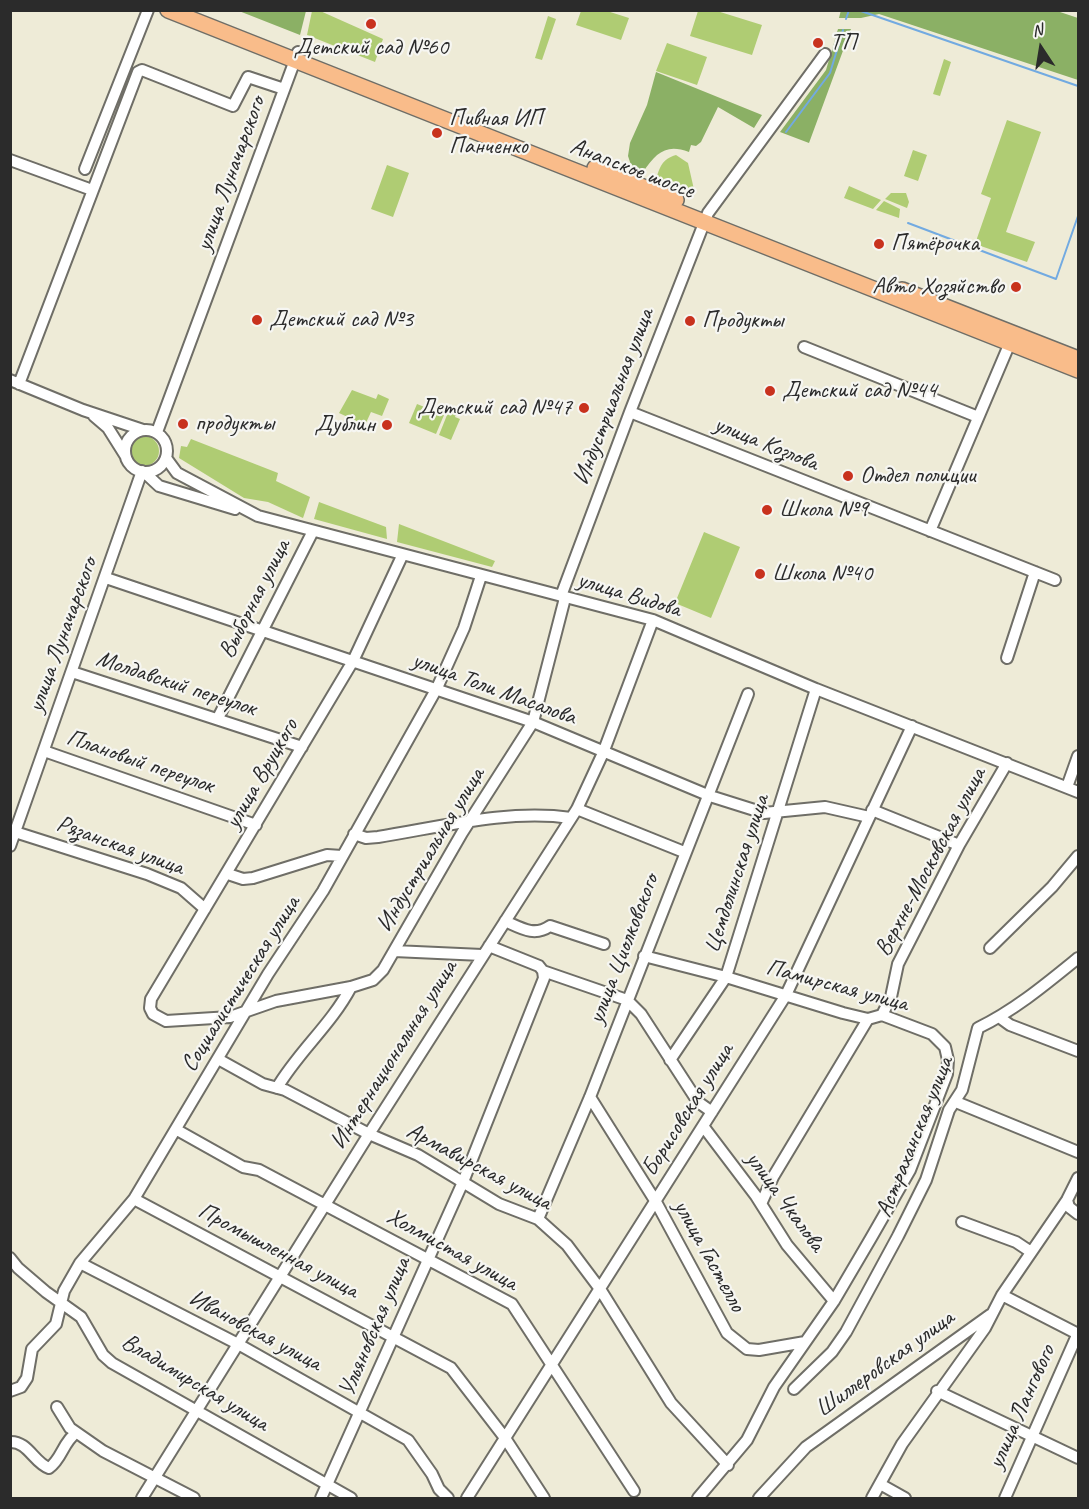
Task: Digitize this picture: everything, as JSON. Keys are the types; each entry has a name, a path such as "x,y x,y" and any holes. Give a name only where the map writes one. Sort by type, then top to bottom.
{"highway":[{"name":"Анапское шоссе","path":"168,10 297,56 707,217 1012,338 1078,370"},
{"name":"Анапское шоссе","path":"193,10 297,56"},
{"name":"Анапское шоссе","path":"1012,338 1078,358"}],"street":[{"path":"85,169 148,10"},
{"name":"Индустриальная улица","path":"351,987 373,980 383,970 533,722 563,597 630,412 707,217 825,54"},
{"name":"улица Луначарского","path":"156,432 297,56"},
{"path":"143,472 158,469 166,458 167,446 156,432 143,430 83,410 15,382 45,324 127,95 138,72 142,70 233,106 248,77 284,89"},
{"path":"10,160 92,190"},
{"path":"930,531 1012,338"},
{"path":"804,347 978,417"},
{"path":"83,410 108,428 132,467 143,472 159,486 258,516"},
{"name":"улица Козлова","path":"630,412 1055,580"},
{"path":"125,457 128,439 143,430"},
{"name":"улица Видова","path":"166,458 177,473 258,516 402,556 653,620 816,688 1078,792"},
{"name":"улица Луначарского","path":"10,846 143,472"},
{"name":"Выборная улица","path":"218,718 313,531"},
{"name":"улица Вруцкого","path":"246,1012 230,1017 166,1021 153,1014 150,999 228,874 353,661 402,556"},
{"path":"1007,658 1035,572"},
{"name":"Социалистическая улица","path":"10,1391 21,1386 27,1378 32,1349 56,1324 60,1303 80,1263 134,1199 268,974 323,891 437,688 464,628 481,576"},
{"name":"улица Толи Масалова","path":"106,578 533,722 710,796 764,813 825,807 870,814 959,845"},
{"name":"Интернациональная улица","path":"142,1498 324,1205 574,813 603,753 653,620"},
{"name":"Молдавский переулок","path":"72,672 302,747"},
{"name":"Цемдолинская улица","path":"670,1060 726,977 780,811 816,688"},
{"name":"улица Циолковского","path":"538,1218 590,1097 684,852 710,796 748,693"},
{"name":"Борисовская улица","path":"467,1498 786,995 912,726"},
{"name":"Плановый переулок","path":"44,751 256,825"},
{"path":"1067,787 1078,756"},
{"name":"Верхне-Московская улица","path":"882,1016 891,998 898,964 959,845 1007,763"},
{"path":"354,834 366,838 378,837 507,816 574,813 684,852"},
{"name":"Рязанская улица","path":"15,832 147,874 181,888 205,909"},
{"path":"228,874 243,879 253,878 327,855 342,856"},
{"path":"990,948 1052,887 1078,856"},
{"path":"505,921 532,932 541,932 550,926 604,944"},
{"path":"489,946 539,966 543,971 627,999 641,1014 698,1102 712,1112"},
{"path":"394,951 482,955"},
{"name":"Памирская улица","path":"644,956 726,977 868,1019 882,1016 932,1035 945,1047"},
{"name":"Астраханская улица","path":"794,1389 832,1352 841,1339 926,1180 950,1110 957,1102 978,1028 1035,993 1078,958"},
{"name":"Ульяновская улица","path":"321,1498 463,1182 544,978 543,971"},
{"path":"246,1012 276,1001 351,987"},
{"path":"277,1088 285,1074 323,1030 351,987"},
{"path":"999,1017 1010,1025 1078,1051"},
{"path":"761,1204 773,1177 868,1019"},
{"name":"Астраханская улица","path":"698,1498 747,1440 774,1388 834,1301 871,1238 914,1159 947,1074 945,1047"},
{"name":"Армавирская улица","path":"218,1059 262,1084 285,1090 369,1134 418,1155 499,1204 538,1218 567,1245 600,1289 671,1403 728,1465"},
{"name":"улица Гастелло","path":"590,1097 656,1202 727,1333 747,1349 759,1350 806,1342"},
{"path":"957,1102 1078,1152"},
{"name":"улица Чкалова","path":"703,1126 761,1204 787,1245 834,1301"},
{"name":"Холмистая улица","path":"177,1130 243,1167 259,1170 428,1257 512,1304 634,1491"},
{"name":"Шиллеровская улица","path":"872,1498 902,1444 937,1391 985,1328 1002,1295 1067,1200 1078,1178"},
{"name":"Промышленная улица","path":"134,1199 452,1368 505,1438 544,1498"},
{"path":"1067,1200 1070,1207 1078,1214"},
{"path":"962,1222 1016,1242 1031,1252"},
{"path":"871,1238 888,1251"},
{"name":"Владимирская улица","path":"10,1258 18,1268 60,1303 81,1317 103,1355 112,1363 351,1498"},
{"name":"Ивановская улица","path":"80,1263 238,1344 408,1440 448,1498"},
{"path":"1002,1295 1078,1334"},
{"name":"Шиллеровская улица","path":"773,1481 806,1447 990,1315"},
{"name":"улица Лангового","path":"1005,1498 1078,1334"},
{"path":"937,1391 1078,1458"},
{"path":"57,1407 70,1428 76,1433 132,1467 157,1477 194,1498"},
{"path":"10,1442 22,1444 40,1465 49,1467 57,1462 69,1438 76,1433"},
{"path":"750,1498 773,1481"},
{"path":"759,1498 773,1481"},
{"path":"880,1484 905,1498"}],"green space":[{"path":"306,10 300,35 239,11"},
{"path":"318,10 383,39 375,62 307,35 312,11"},
{"path":"841,10 1057,11 1078,18 1078,80 879,14 861,18 839,18"},
{"path":"581,11 607,11 629,18 621,40 576,25"},
{"path":"698,11 717,11 762,25 752,55 690,36"},
{"path":"548,16 556,19 542,60 535,58"},
{"path":"838,29 851,29 809,143 780,132 826,70"},
{"path":"667,43 707,57 697,85 656,71"},
{"path":"944,59 951,62 940,96 933,94"},
{"path":"656,72 762,115 754,128 718,107 701,142 696,146 691,145 689,152 681,149 668,149 657,155 643,172 632,168 628,156 630,143 647,105"},
{"path":"1007,120 1041,132 1006,232 1035,242 1027,262 975,244 991,198 981,194"},
{"path":"913,150 927,155 918,181 904,176"},
{"path":"676,155 688,163 695,194 656,179 665,161"},
{"path":"387,165 409,173 393,217 371,209"},
{"path":"849,186 881,200 873,209 844,198"},
{"path":"891,193 906,193 909,202 907,208 885,199"},
{"path":"884,201 900,209 899,218 876,210"},
{"path":"352,390 376,399 378,394 389,399 382,416 371,412 365,425 339,413"},
{"path":"417,404 444,415 436,434 409,423"},
{"path":"451,405 458,408 455,417 460,419 451,440 439,435"},
{"path":"144,436 155,440 159,451 155,462 144,466 133,462 129,451 133,440"},
{"path":"191,439 278,473 276,481 310,497 303,518 268,502 244,498 179,458 181,446 187,447"},
{"path":"319,502 386,527 387,539 314,519"},
{"path":"399,524 495,561 492,567 397,542"},
{"path":"704,532 740,547 711,618 675,603"}],"waterway":[{"path":"846,19 849,10"},
{"path":"858,10 1078,86"},
{"path":"786,132 830,73 843,30"},
{"path":"908,223 1056,279 1078,216"}],"place":[{"name":"Детский сад №60","path":"371,24"},
{"name":"ТП","path":"818,43"},
{"name":"Пивная ИП Панченко","path":"437,133"},
{"name":"Пятёрочка","path":"879,244"},
{"name":"Авто Хозяйство","path":"1016,287"},
{"name":"Детский сад №3","path":"257,320"},
{"name":"Продукты","path":"690,321"},
{"name":"Детский сад №44","path":"770,391"},
{"name":"Детский сад №47","path":"584,408"},
{"name":"продукты","path":"183,424"},
{"name":"Дублин","path":"387,425"},
{"name":"Отдел полиции","path":"848,476"},
{"name":"Школа №9","path":"767,510"},
{"name":"Школа №40","path":"760,574"}]}
